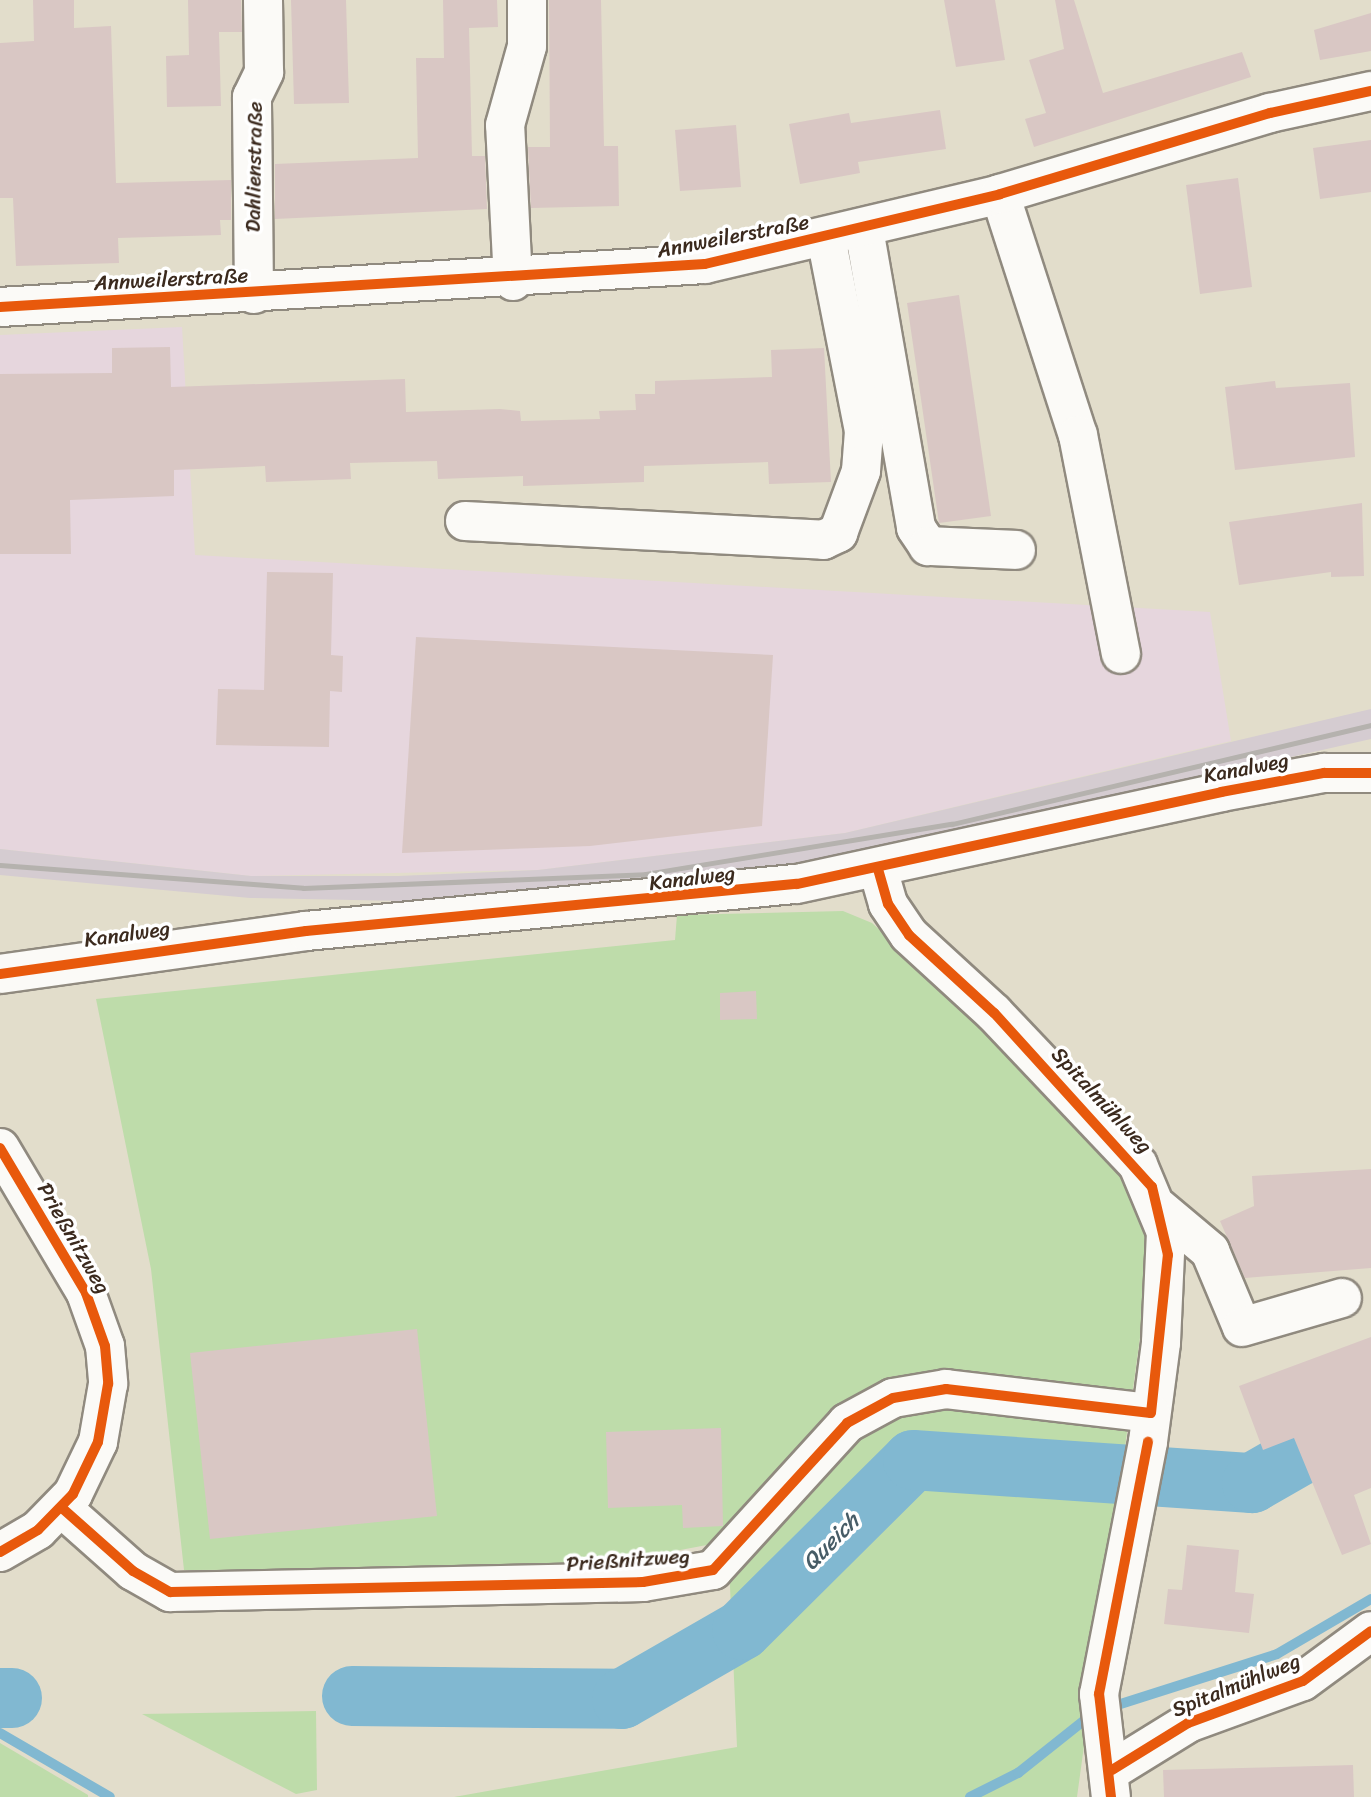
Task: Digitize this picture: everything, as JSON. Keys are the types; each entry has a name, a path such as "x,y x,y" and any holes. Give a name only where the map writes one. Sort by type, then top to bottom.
{"street":[{"name":"Dahlienstraße","path":"254,294 252,97 264,72 263,0"},
{"path":"513,281 505,125 527,46 527,0"},
{"name":"Annweilerstraße","path":"0,307 513,281 662,270 864,229 1000,194 1270,113 1371,91"},
{"path":"1000,194 1079,435 1121,654"},
{"path":"864,229 916,528 929,546 1016,550"},
{"path":"465,521 823,540 838,533 861,471 864,431 826,238"},
{"name":"Kanalweg","path":"4,973 306,931 673,900 878,869 1221,792 1324,774 1371,773"},
{"name":"Spitalmühlweg","path":"878,869 888,904 909,934 994,1013 1138,1165 1159,1208 1168,1255 1150,1427 1139,1496 1103,1667 1100,1726 1112,1784 1188,1723 1303,1681 1371,1631"},
{"name":"Prießnitzweg","path":"0,1148 86,1293 105,1346 108,1384 98,1442 62,1508 0,1552"},
{"path":"1159,1208 1210,1251 1242,1327 1342,1298"},
{"name":"Prießnitzweg","path":"62,1508 133,1571 170,1592 643,1582 713,1570 847,1423 919,1391 1150,1427"}],"shaded area":[{"path":"182,327 195,555 1210,612 1231,741 845,833 538,870 251,876 0,849 0,335"},
{"path":"1371,709 1371,739 857,855 704,876 403,901 250,898 0,875 0,849 251,876 398,876 538,870 845,833"}],"green space":[{"path":"843,911 872,923 1076,1110 1146,1188 1152,1250 1077,1797 454,1797 737,1747 728,1541 585,1568 184,1570 151,1269 96,999 675,940 677,915"},
{"path":"316,1711 317,1790 296,1794 142,1714"},
{"path":"0,1743 88,1795 88,1797 0,1797"}],"building":[{"path":"33,0 74,0 74,28 111,26 116,183 231,180 231,220 220,220 221,235 118,238 119,263 16,266 13,198 0,198 0,43 34,41"},
{"path":"188,0 241,0 242,32 219,32 221,106 167,107 166,56 189,55"},
{"path":"291,0 346,0 349,103 294,104"},
{"path":"443,0 497,0 498,27 469,28 472,156 485,156 487,209 275,219 275,164 418,158 416,58 444,58"},
{"path":"549,0 601,0 604,146 618,146 619,206 531,208 528,147 550,147"},
{"path":"944,0 995,0 1005,60 956,67"},
{"path":"1055,0 1074,0 1103,93 1242,52 1251,77 1034,147 1025,119 1046,113 1029,60 1064,49"},
{"path":"1371,13 1371,51 1320,60 1314,30"},
{"path":"940,110 946,149 858,162 860,173 800,184 789,124 849,113 851,123"},
{"path":"736,125 741,187 680,191 675,130"},
{"path":"1371,140 1371,192 1320,199 1313,148"},
{"path":"1238,178 1252,287 1200,294 1186,185"},
{"path":"959,295 991,516 939,523 907,303"},
{"path":"170,347 171,387 405,379 406,412 500,409 520,411 521,421 600,419 599,411 636,410 635,394 655,394 655,381 772,377 771,350 824,348 831,482 769,484 768,462 644,466 644,482 523,486 523,476 438,479 437,461 350,463 351,479 266,482 265,466 174,470 174,496 70,500 71,554 0,554 0,374 112,373 112,348"},
{"path":"1275,381 1276,388 1350,383 1355,457 1235,470 1225,387"},
{"path":"1362,503 1364,576 1331,577 1331,572 1239,585 1229,522"},
{"path":"267,572 333,573 331,655 343,656 342,692 330,691 329,747 216,745 218,689 264,690"},
{"path":"416,637 773,655 762,826 590,846 402,853"},
{"path":"756,991 757,1019 720,1020 720,993"},
{"path":"1371,1169 1371,1268 1245,1278 1220,1221 1254,1206 1252,1176"},
{"path":"417,1329 437,1516 210,1539 190,1353"},
{"path":"1371,1337 1371,1488 1354,1495 1371,1544 1342,1555 1294,1438 1263,1450 1239,1386"},
{"path":"721,1428 723,1526 683,1528 682,1505 608,1508 606,1432"},
{"path":"1187,1545 1239,1550 1235,1592 1254,1594 1249,1633 1164,1624 1168,1589 1182,1590"},
{"path":"1353,1765 1354,1797 1164,1797 1163,1770"}],"waterway":[{"name":"Queich","path":"352,1696 622,1699 742,1630 913,1460 1252,1483 1320,1444"},
{"path":"1108,1708 1277,1654 1371,1599"},
{"name":"Queich","path":"0,1698 12,1698"},
{"path":"970,1797 1018,1773 1091,1715"},
{"path":"0,1733 110,1797"}],"railway":[{"path":"0,865 303,888 645,874 952,824 1371,725"}],"cycle path":[{"path":"0,307 705,264 1000,194 1270,113 1371,91"},
{"path":"0,974 306,931 797,884 1221,792 1324,773 1371,773"},
{"path":"62,1508 133,1571 170,1592 643,1582 713,1570 847,1423 893,1398 946,1389 1151,1413 1168,1255 1152,1187 994,1013 909,935 888,904 878,869"},
{"path":"0,1148 86,1293 105,1346 108,1384 98,1442 73,1494 38,1530 0,1552"},
{"path":"1111,1797 1099,1694 1148,1442"},
{"path":"1112,1770 1188,1723 1303,1681 1371,1631"}]}
